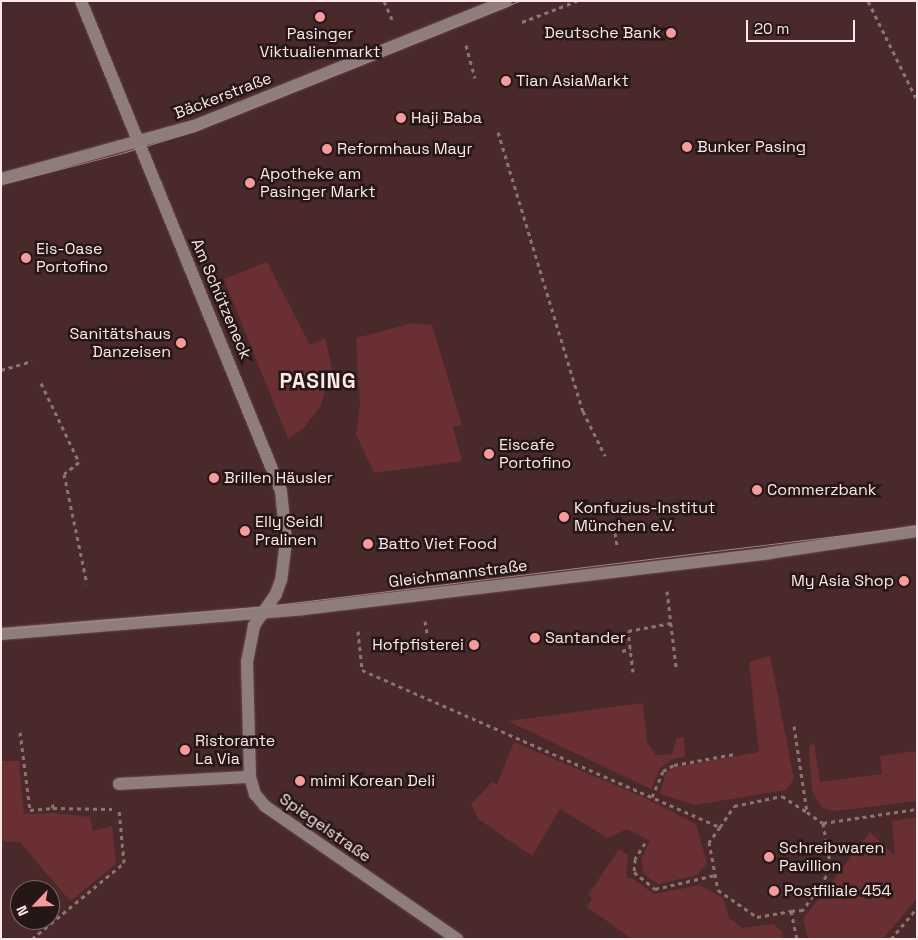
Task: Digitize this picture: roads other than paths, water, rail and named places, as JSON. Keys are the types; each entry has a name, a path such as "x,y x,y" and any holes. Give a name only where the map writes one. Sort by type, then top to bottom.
{"street":[{"name":"Am Schützeneck","path":"81,1 281,491 286,526 282,573 278,590 261,613"},
{"name":"Bäckerstraße","path":"1,179 139,144 245,107 506,1"},
{"name":"Gleichmannstraße","path":"1,634 261,613 742,556 917,532"},
{"name":"Spiegelstraße","path":"261,613 251,634 247,662 250,777 255,794 265,806 457,939"},
{"path":"119,784 250,777"}],"tram line":[{"path":"1,184 119,154 194,131 519,1"},
{"path":"1,629 267,606 917,526"}],"place":[{"name":"Pasinger Viktualienmarkt","path":"320,17"},
{"name":"Deutsche Bank","path":"671,33"},
{"name":"Tian AsiaMarkt","path":"506,81"},
{"name":"Haji Baba","path":"401,118"},
{"name":"Bunker Pasing","path":"687,147"},
{"name":"Reformhaus Mayr","path":"327,149"},
{"name":"Apotheke am Pasinger Markt","path":"250,183"},
{"name":"Eis-Oase Portofino","path":"26,258"},
{"name":"Sanitätshaus Danzeisen","path":"181,343"},
{"name":"Eiscafe Portofino","path":"489,454"},
{"name":"Brillen Häusler","path":"214,478"},
{"name":"Commerzbank","path":"757,490"},
{"name":"Konfuzius-Institut München e.V.","path":"564,517"},
{"name":"Elly Seidl Pralinen","path":"245,531"},
{"name":"Batto Viet Food","path":"368,544"},
{"name":"My Asia Shop","path":"904,581"},
{"name":"Santander","path":"535,638"},
{"name":"Hofpfisterei","path":"474,645"},
{"name":"Ristorante La Via","path":"185,750"},
{"name":"mimi Korean Deli","path":"300,781"},
{"name":"Schreibwaren Pavillion","path":"769,857"},
{"name":"Postfiliale 454","path":"774,891"}],"district":[{"name":"PASING","path":"318,381"}]}
